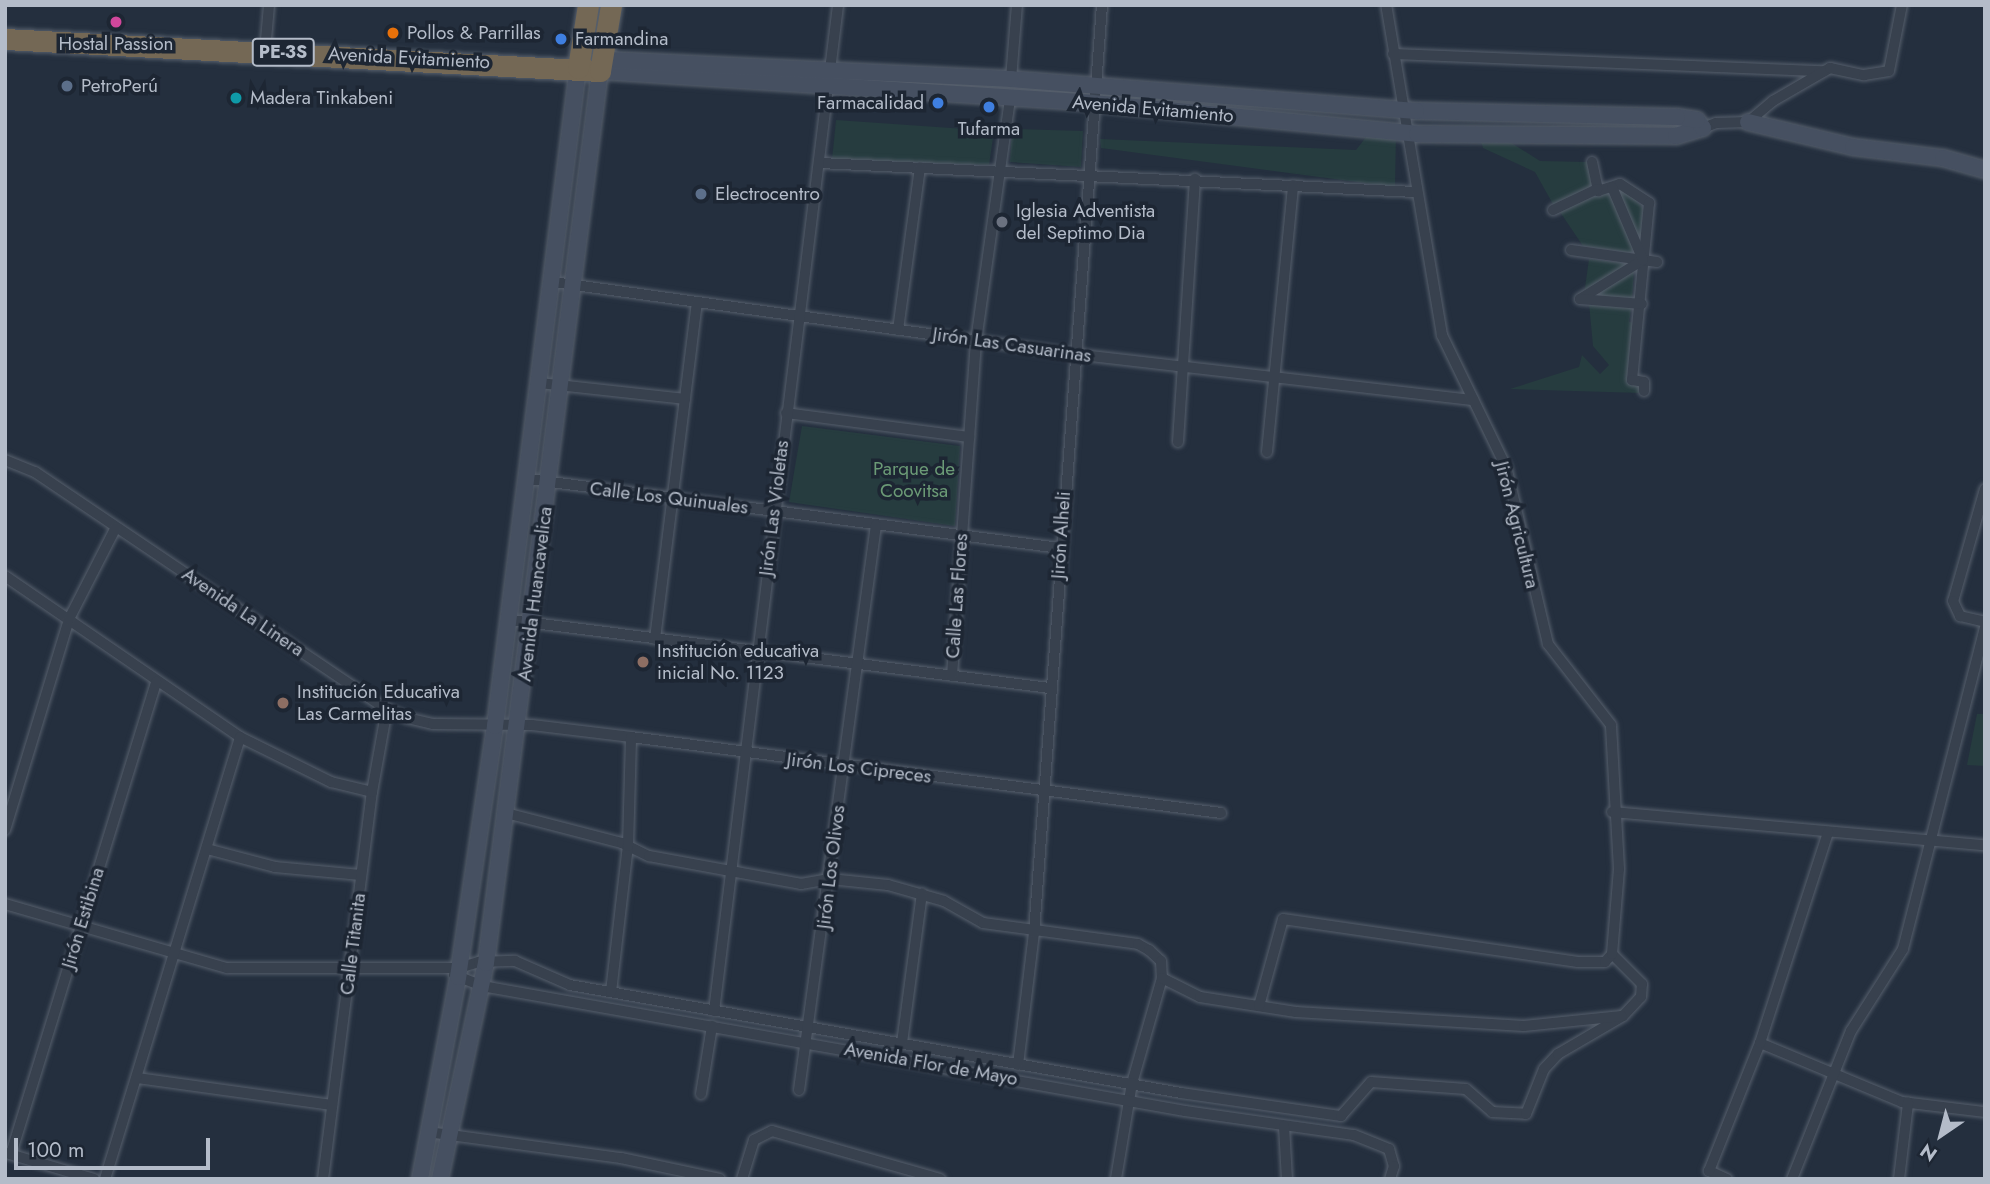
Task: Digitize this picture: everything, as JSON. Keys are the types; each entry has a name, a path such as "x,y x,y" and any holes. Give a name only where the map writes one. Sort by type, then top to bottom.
{"highway":[{"name":"Avenida Huancavelica","path":"573,64 588,5"},
{"name":"Avenida Huancavelica","path":"601,65 611,5"},
{"name":"Avenida Evitamiento","path":"5,39 573,64"},
{"name":"PE-3S","path":"573,64 601,65"}],"main road":[{"name":"Avenida Huancavelica","path":"420,1179 510,620 553,282 573,64"},
{"name":"Avenida Huancavelica","path":"440,1179 486,963 520,725 530,622 601,65"},
{"name":"Avenida Evitamiento","path":"601,65 827,77 1012,79 1402,109 1677,117 1697,120 1703,128 1676,136 1405,132 1092,103 1010,99 827,77"},
{"path":"1748,122 1853,148 1943,158 1985,170"}],"street":[{"path":"265,51 269,5"},
{"name":"Jirón Las Violetas","path":"714,1011 728,870 838,5"},
{"path":"1012,79 1017,5"},
{"name":"Jirón Alheli","path":"1018,1065 1034,933 1093,85 1102,5"},
{"name":"Jirón Agricultura","path":"1385,5 1442,335 1506,467 1528,553 1540,626 1554,655 1595,699 1611,725 1612,812 1619,869 1611,956"},
{"path":"1748,122 1773,101 1824,71 1836,67 1864,75 1889,71 1902,5"},
{"path":"1393,54 1824,71"},
{"name":"Calle Las Flores","path":"952,676 976,341 1010,99"},
{"name":"Avenida Evitamiento","path":"1703,128 1716,122 1748,122"},
{"path":"1592,162 1597,189"},
{"path":"820,163 1087,173 1416,192"},
{"path":"898,330 920,167"},
{"path":"1178,442 1195,179"},
{"path":"1553,210 1597,189 1620,184 1649,203 1642,304 1632,380 1644,382 1644,391"},
{"path":"1267,452 1293,185"},
{"path":"1612,187 1643,260"},
{"path":"1571,250 1657,262"},
{"path":"1642,304 1580,299 1643,260"},
{"name":"Jirón Las Casuarinas","path":"553,282 1074,354 1473,400"},
{"path":"655,639 697,303"},
{"path":"540,383 685,399"},
{"path":"786,413 969,437"},
{"name":"Avenida La Linera","path":"5,460 35,472 387,709 433,724 495,726"},
{"name":"Calle Los Quinuales","path":"528,479 1060,548"},
{"path":"1985,489 1953,601 1960,616 1985,622"},
{"name":"Jirón Los Olivos","path":"799,1090 810,1029 876,525"},
{"path":"5,831 69,619 116,527"},
{"path":"5,576 156,682 240,737 331,782 372,792"},
{"path":"510,620 1050,688"},
{"path":"1791,1179 1831,1072 1851,1031 1903,949 1933,841 1985,628"},
{"name":"Jirón Estibina","path":"8,1153 156,682"},
{"name":"Calle Titanita","path":"323,1179 372,792 387,709"},
{"name":"Jirón Los Cipreces","path":"495,726 520,725 631,737 843,767 1043,789 1221,813"},
{"path":"105,1179 240,737"},
{"path":"611,992 628,846 631,737"},
{"path":"1612,812 1985,845"},
{"path":"506,813 628,846 649,856 801,884 830,879 922,893 984,923 1034,933 1138,944 1156,955 1163,978 1132,1083 1116,1179"},
{"path":"1727,1179 1709,1171 1760,1043 1828,832"},
{"path":"207,849 275,867 361,875"},
{"path":"902,1042 922,893"},
{"name":"Avenida Flor de Mayo","path":"5,904 173,956 227,968 351,967 454,971 486,963 515,961 552,979 611,992 810,1029 902,1042 1018,1065 1341,1116 1371,1082 1466,1089 1492,1112 1524,1115 1537,1078 1558,1054 1623,1016"},
{"path":"1163,978 1200,997 1259,1006 1524,1026 1623,1016 1641,998 1644,987 1611,956 1578,962 1283,919 1259,1006"},
{"name":"Avenida Flor de Mayo","path":"454,971 482,986 1129,1100 1354,1135 1380,1143 1389,1149 1394,1166 1391,1179"},
{"path":"701,1094 712,1026"},
{"path":"1760,1043 1908,1103 1985,1112"},
{"path":"137,1078 332,1105"},
{"path":"1899,1179 1908,1103"},
{"path":"1284,1126 1287,1179"},
{"path":"742,1179 754,1140 772,1131 940,1179"},
{"path":"428,1132 621,1158 720,1179"},
{"path":"8,1153 94,1179"}],"green space":[{"path":"836,120 994,131 989,165 832,159"},
{"path":"1012,129 1083,131 1081,167 1010,162"},
{"path":"1370,132 1396,133 1395,187 1101,148 1100,139 1356,150"},
{"path":"1481,141 1510,142 1540,161 1588,162 1592,189 1554,206 1535,172 1483,148"},
{"path":"1625,190 1643,207 1640,249 1616,193"},
{"path":"1610,192 1634,250 1631,253 1583,246 1558,209 1591,193 1593,197"},
{"path":"1589,259 1632,264 1584,295"},
{"path":"1634,269 1632,301 1587,298"},
{"path":"1589,303 1632,304 1629,322 1639,323 1630,381 1643,383 1641,393 1510,389 1579,367 1582,355 1600,374 1609,365 1593,346"},
{"name":"Parque de Coovitsa","path":"802,426 960,446 955,526 789,502"},
{"path":"1977,714 1985,714 1985,766 1967,765"}],"place":[{"name":"Hostal Passion","path":"116,22"},
{"name":"Pollos & Parrillas","path":"393,33"},
{"name":"Farmandina","path":"561,39"},
{"name":"PetroPerú","path":"67,86"},
{"name":"Madera Tinkabeni","path":"236,98"},
{"name":"Farmacalidad","path":"938,103"},
{"name":"Tufarma","path":"989,107"},
{"name":"Electrocentro","path":"701,194"},
{"name":"Iglesia Adventista del Septimo Dia","path":"1002,222"},
{"name":"Institución educativa inicial No. 1123","path":"643,662"},
{"name":"Institución Educativa Las Carmelitas","path":"283,703"}]}
